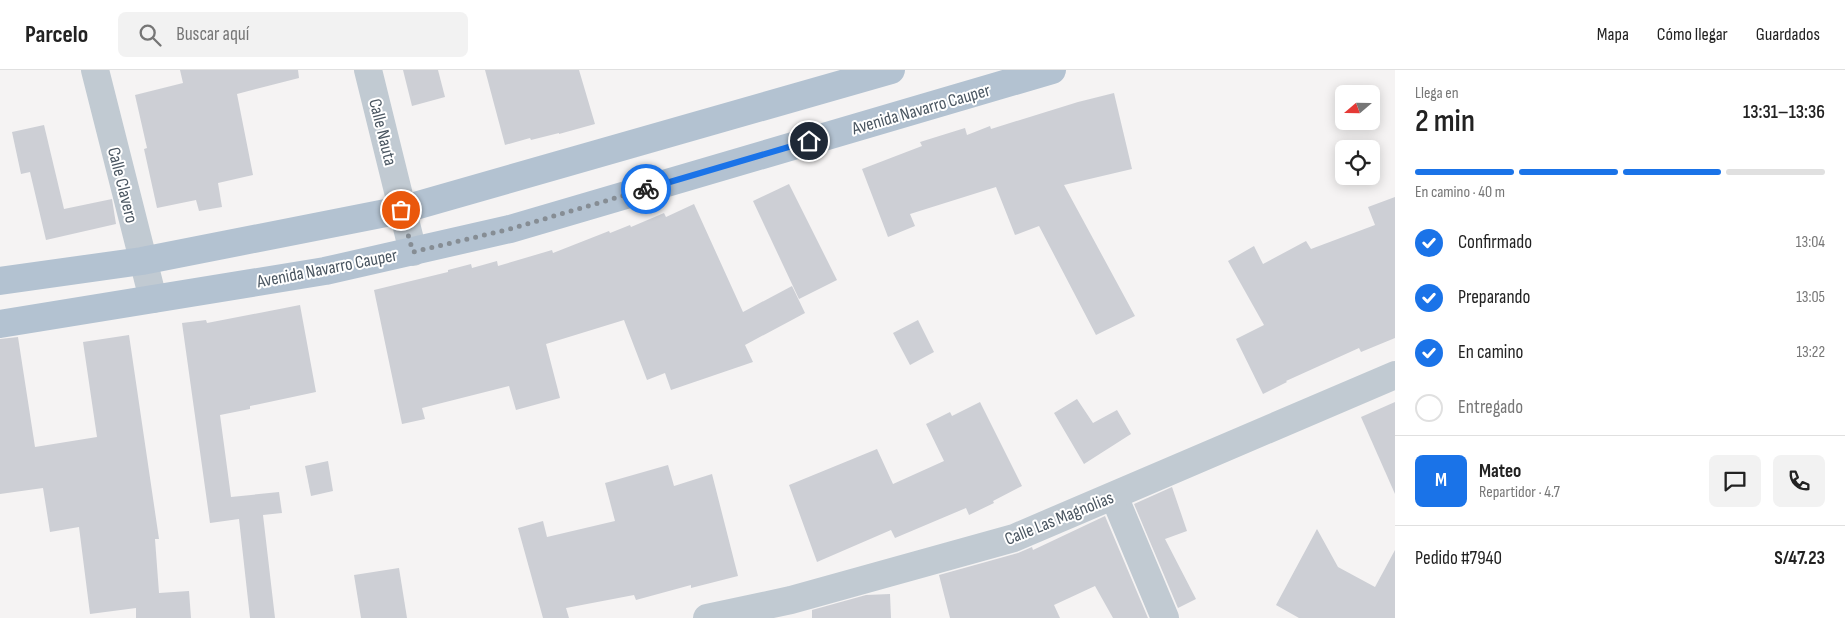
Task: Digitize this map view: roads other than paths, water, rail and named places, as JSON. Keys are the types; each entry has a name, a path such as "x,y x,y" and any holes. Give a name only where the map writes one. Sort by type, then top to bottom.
{"main road":[{"path":"0,281 142,261 401,210 891,70"},
{"name":"Avenida Navarro Cauper","path":"0,324 325,271 510,229 1052,70"}],"street":[{"name":"Calle Clavero","path":"95,70 153,299"},
{"name":"Calle Nauta","path":"368,70 401,210 413,252"},
{"name":"Calle Las Magnolias","path":"707,618 792,609 1014,538 1395,375"},
{"path":"1114,496 1165,618"}]}
